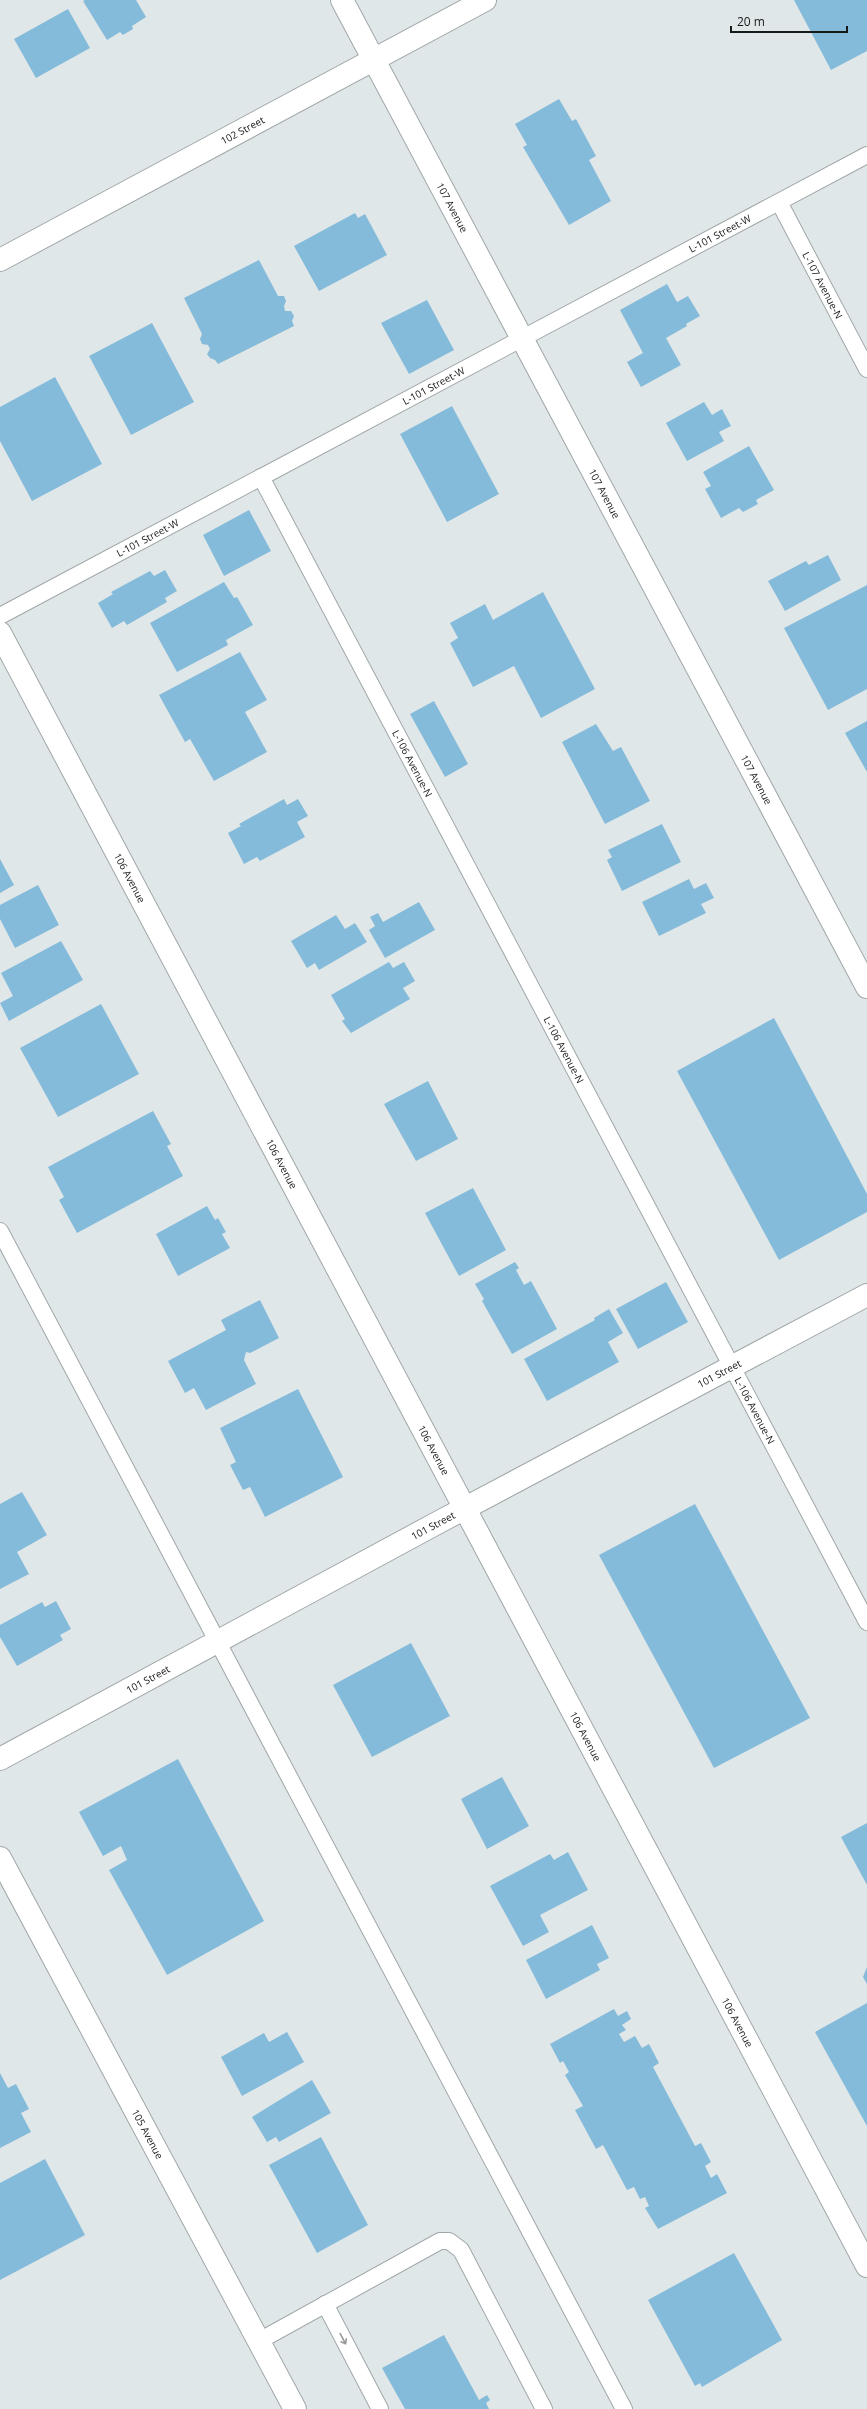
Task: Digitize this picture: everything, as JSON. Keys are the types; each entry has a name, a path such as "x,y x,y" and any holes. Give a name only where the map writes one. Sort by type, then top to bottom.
{"street":[{"name":"107 Avenue","path":"342,0 867,987"},
{"name":"102 Street","path":"0,260 485,0"},
{"name":"106 Avenue","path":"0,633 867,2266"},
{"name":"101 Street","path":"0,1759 465,1508 867,1295"},
{"name":"105 Avenue","path":"0,1858 295,2409"}],"lane":[{"name":"L-101 Street-W","path":"0,616 867,156"},
{"name":"L-107 Avenue-N","path":"779,202 867,369"},
{"name":"L-106 Avenue-N","path":"261,477 867,1622"},
{"path":"0,1231 216,1642 624,2409"},
{"path":"259,2341 440,2241 449,2241 461,2250 544,2409"},
{"path":"325,2304 380,2409"}],"building":[{"path":"136,0 146,17 132,26 133,29 123,35 120,32 107,40 83,1"},
{"path":"794,0 867,0 867,51 831,70"},
{"path":"68,9 90,48 36,78 14,39"},
{"path":"559,99 572,121 576,119 596,156 589,160 611,201 569,225 523,147 527,145 515,124"},
{"path":"355,213 358,218 365,214 387,255 319,291 294,246"},
{"path":"259,260 278,296 284,296 286,301 284,306 285,311 291,311 294,316 292,321 294,326 218,364 207,354 210,349 208,345 202,344 200,339 202,334 184,298"},
{"path":"667,284 677,302 688,296 700,316 686,324 687,326 666,338 681,365 641,387 627,362 643,353 620,310"},
{"path":"427,300 454,350 409,374 381,323"},
{"path":"152,323 194,402 131,435 89,356"},
{"path":"55,377 102,464 32,501 0,441 0,407"},
{"path":"704,402 712,415 722,409 731,426 719,432 724,441 687,461 666,423"},
{"path":"452,406 499,494 447,522 400,434"},
{"path":"749,446 774,490 756,500 758,504 743,512 739,508 721,518 705,489 711,486 703,472"},
{"path":"249,510 271,551 224,576 203,535"},
{"path":"828,555 841,580 785,611 768,581 806,561 809,565"},
{"path":"165,570 177,591 165,598 167,602 127,625 124,621 112,628 98,603 113,594 111,592 150,571 154,576"},
{"path":"224,582 234,598 237,597 253,625 226,640 228,645 177,672 150,623"},
{"path":"867,585 867,689 828,710 784,628"},
{"path":"543,592 595,689 541,718 514,666 473,687 450,643 458,638 450,623 485,604 493,620"},
{"path":"240,652 267,700 245,712 267,752 214,781 190,739 185,742 159,695"},
{"path":"434,701 468,764 445,777 410,714"},
{"path":"867,721 867,772 845,733"},
{"path":"596,724 613,751 621,747 650,801 605,824 562,742"},
{"path":"284,799 287,805 298,799 308,816 297,822 305,837 260,861 257,857 244,864 228,833 241,826 239,824"},
{"path":"662,824 681,862 622,891 607,860 612,857 608,850"},
{"path":"0,859 14,885 0,893"},
{"path":"689,879 694,889 706,883 714,898 701,904 706,913 659,936 642,902"},
{"path":"38,885 59,925 15,948 0,919 0,905"},
{"path":"419,902 435,930 385,958 369,930 375,926 370,917 378,913 383,922"},
{"path":"336,915 345,929 355,923 367,942 319,970 315,963 307,968 291,941"},
{"path":"61,941 83,980 9,1021 0,1003 13,996 1,973"},
{"path":"389,962 393,968 404,962 415,981 403,988 410,999 351,1033 342,1021 345,1019 331,995"},
{"path":"101,1004 139,1074 58,1117 20,1048"},
{"path":"774,1018 867,1194 867,1212 779,1260 677,1071"},
{"path":"428,1081 458,1139 416,1161 384,1104"},
{"path":"153,1111 171,1144 167,1146 183,1176 77,1233 59,1200 64,1197 48,1167"},
{"path":"473,1188 506,1250 459,1276 425,1213"},
{"path":"207,1206 215,1220 218,1218 226,1232 222,1234 230,1248 178,1276 156,1234"},
{"path":"515,1262 519,1268 516,1270 524,1285 531,1281 557,1329 512,1354 482,1301 484,1299 475,1284"},
{"path":"666,1282 688,1322 638,1349 616,1309"},
{"path":"260,1300 279,1338 250,1353 246,1352 244,1360 256,1384 206,1410 194,1388 185,1393 168,1361 226,1330 221,1320"},
{"path":"609,1309 623,1333 608,1342 619,1362 547,1401 524,1359 595,1320 594,1318"},
{"path":"298,1389 343,1477 265,1517 250,1487 243,1490 230,1465 236,1462 220,1428"},
{"path":"22,1492 47,1535 17,1552 29,1574 0,1589 0,1504"},
{"path":"695,1504 810,1718 714,1768 599,1555"},
{"path":"56,1601 71,1629 60,1635 63,1640 17,1666 0,1637 0,1625 42,1602 45,1607"},
{"path":"411,1643 450,1716 372,1757 333,1685"},
{"path":"178,1759 264,1921 167,1975 109,1870 127,1860 121,1846 103,1856 79,1812"},
{"path":"502,1777 529,1826 487,1849 461,1799"},
{"path":"867,1823 867,1885 841,1837"},
{"path":"568,1852 588,1890 540,1915 549,1932 523,1946 490,1886 550,1854 554,1860"},
{"path":"592,1925 609,1958 597,1964 600,1970 546,1999 526,1960"},
{"path":"867,1967 867,1984 863,1977"},
{"path":"867,2003 867,2126 815,2032"},
{"path":"614,2009 618,2016 627,2011 631,2019 622,2025 626,2030 619,2034 624,2042 635,2036 642,2048 649,2044 659,2063 653,2067 695,2146 701,2143 711,2162 705,2166 711,2178 717,2174 727,2193 658,2229 645,2208 649,2206 645,2197 640,2199 634,2187 627,2190 603,2145 596,2149 575,2110 583,2106 565,2075 569,2072 563,2061 560,2063 550,2044"},
{"path":"287,2032 304,2062 242,2096 221,2057 264,2033 269,2042"},
{"path":"0,2073 8,2088 16,2084 29,2109 21,2113 31,2132 0,2148"},
{"path":"312,2080 331,2113 279,2142 276,2137 267,2142 252,2117"},
{"path":"321,2137 368,2225 317,2253 269,2165"},
{"path":"45,2159 85,2235 0,2280 0,2183"},
{"path":"734,2253 782,2340 702,2387 700,2383 695,2386 648,2300"},
{"path":"444,2335 479,2400 487,2395 490,2400 486,2403 489,2409 405,2409 382,2368"}]}
